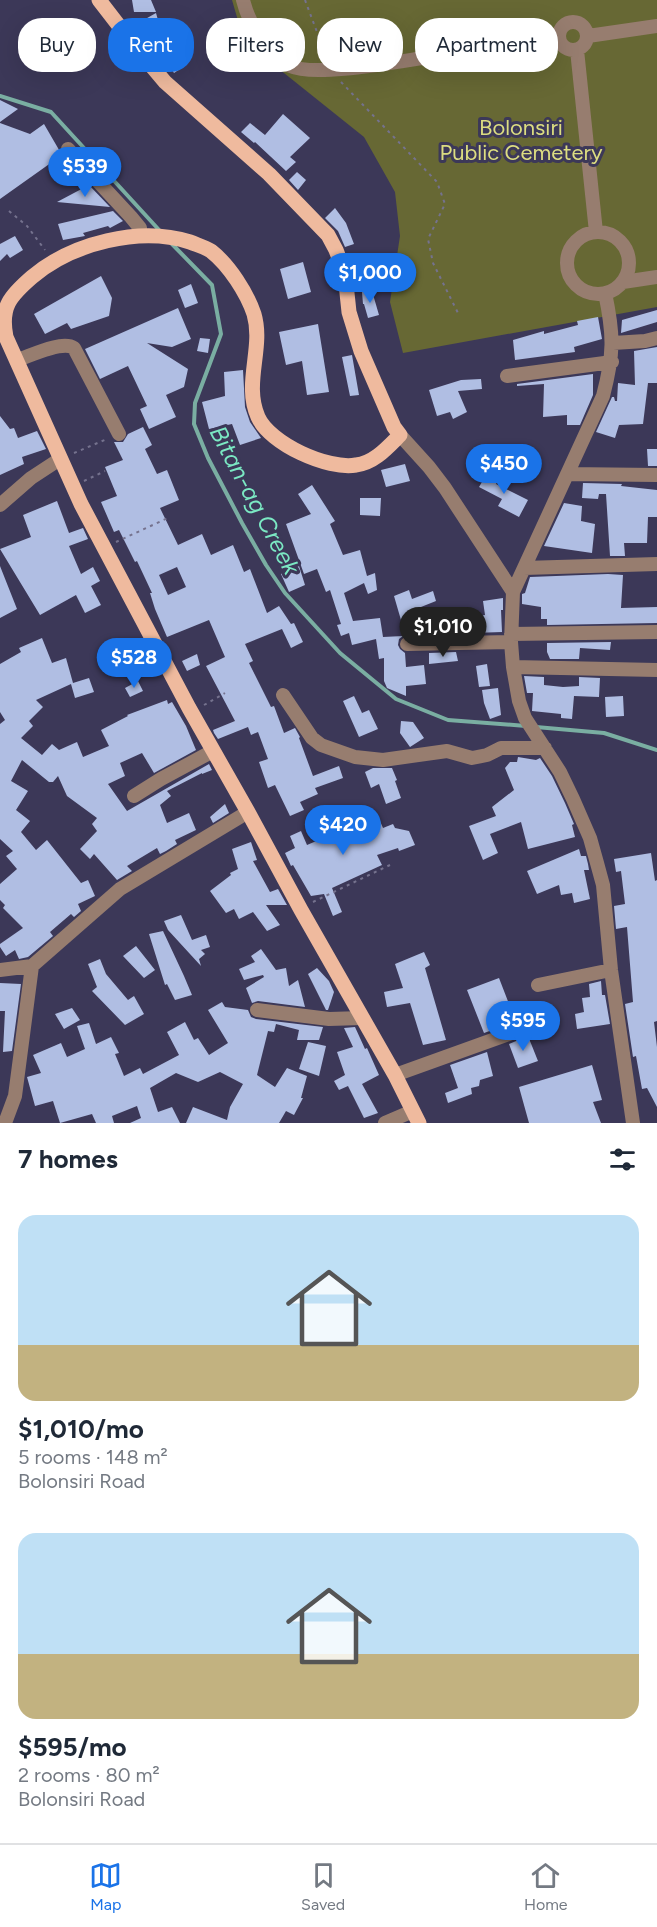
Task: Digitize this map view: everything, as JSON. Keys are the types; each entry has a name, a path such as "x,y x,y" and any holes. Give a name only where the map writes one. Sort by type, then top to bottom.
{"main road":[{"path":"99,0 165,82 269,174 328,235 345,274 349,312 361,351 394,427 400,435 381,454 355,466 311,458 270,433 259,419 255,409 251,380 256,351 254,315 235,277 210,251 156,236 95,245 41,269 2,301 2,322 60,459 105,548 191,712 395,1075 416,1117"}],"street":[{"path":"243,0 246,14 257,33 281,59 301,69 317,69"},
{"path":"570,22 584,26 588,36 585,45 577,50 567,49 560,42 560,32 570,22"},
{"path":"588,36 657,26"},
{"path":"403,61 560,42"},
{"path":"577,50 596,232"},
{"path":"68,149 140,228 156,236"},
{"path":"596,232 613,236 625,248 629,265 623,282 617,288 605,293 591,293 576,285 568,270 567,261 580,238 596,232"},
{"path":"623,282 657,277"},
{"path":"605,293 613,343 612,362 603,396 513,592 511,638 513,667 519,701 525,718 560,772 573,799 590,838 603,885 611,970 633,1123"},
{"path":"613,343 657,338"},
{"path":"17,360 58,346 66,345 74,348 119,434"},
{"path":"507,376 612,362"},
{"path":"400,435 445,488 513,592"},
{"path":"0,505 31,478 60,459"},
{"path":"567,474 657,475"},
{"path":"524,568 657,564"},
{"path":"407,644 657,632"},
{"path":"513,667 657,670"},
{"path":"283,694 312,738 321,745 355,758 383,760 447,751 472,758 487,755 501,748 542,744"},
{"path":"134,796 161,778 213,751"},
{"path":"0,970 32,966 120,889 248,812"},
{"path":"5,1123 15,1096 32,966"},
{"path":"538,985 611,970"},
{"path":"257,1010 329,1019 362,1018"},
{"path":"395,1075 523,1029"},
{"path":"385,1123 416,1117"}],"path":[{"path":"305,0 317,32"},
{"path":"333,72 347,90 437,182 446,204 428,239 433,262 458,313"},
{"path":"9,211 17,215 27,226 53,262"},
{"path":"60,459 119,434"},
{"path":"73,486 105,471"},
{"path":"105,548 170,517"},
{"path":"191,712 225,693"},
{"path":"300,908 390,865"}],"green space":[{"name":"Bolonsiri Public Cemetery","path":"232,0 657,0 657,307 403,353 390,302 400,236 395,192 364,137 283,72 305,72 305,18 237,18"}],"building":[{"path":"132,0 151,0 156,12 134,12"},
{"path":"156,13 157,18 147,18"},
{"path":"0,100 18,109 0,122"},
{"path":"283,114 310,138 290,157 296,162 286,171 241,132 250,123 265,135"},
{"path":"0,123 30,134 44,124 62,155 0,199"},
{"path":"63,157 74,169 72,183 60,181"},
{"path":"297,172 306,180 298,190 289,180"},
{"path":"89,185 110,207 57,202"},
{"path":"335,208 346,223 354,244 345,247 338,231 325,218"},
{"path":"113,211 123,221 110,228 108,226 83,233 85,236 63,240 58,224"},
{"path":"15,236 23,250 10,258 7,254 0,261 0,244"},
{"path":"303,262 311,292 288,299 280,269"},
{"path":"101,276 112,298 109,316 71,329 67,323 45,334 34,314"},
{"path":"191,284 198,303 185,308 178,290"},
{"path":"372,291 379,315 368,318 362,292"},
{"path":"178,308 191,339 172,347 147,343 188,369 184,387 166,395 176,417 149,429 140,409 147,406 128,366 100,379 85,349"},
{"path":"657,310 657,322 621,333 622,320"},
{"path":"598,317 602,339 574,347 575,352 515,360 513,340 578,325 577,321"},
{"path":"318,324 329,392 307,395 302,361 286,365 279,332"},
{"path":"200,338 210,339 208,353 197,351"},
{"path":"657,347 657,383 648,383 643,424 619,425 615,438 596,432 612,397 617,401 618,383 635,385 634,351"},
{"path":"352,355 359,395 350,396 342,357"},
{"path":"243,370 245,407 250,422 261,438 240,445 232,424 209,429 202,402 225,396 224,372"},
{"path":"593,374 593,395 580,425 567,425 567,415 543,417 544,384 517,386 517,384"},
{"path":"481,379 482,389 458,391 467,412 453,419 450,412 437,416 429,390 461,380"},
{"path":"0,416 10,429 14,428 18,438 37,431 46,449 22,457 24,464 0,475"},
{"path":"143,427 152,445 145,449 157,474 167,470 179,500 160,508 178,545 202,534 211,555 233,545 244,572 250,569 267,613 279,606 291,624 294,623 303,642 291,648 282,629 245,644 253,661 249,663 271,707 274,706 284,733 295,728 300,737 313,776 339,766 343,778 315,788 318,794 300,802 304,810 290,816 275,785 268,788 259,762 268,759 258,732 251,735 248,727 218,739 213,730 235,721 206,666 225,657 209,620 167,637 155,609 150,593 152,593 137,561 135,562 119,530 114,532 101,502 117,496 105,467 123,460 114,442 123,442 128,434","holes":["177,567 186,587 168,595 159,575"]},
{"path":"647,449 657,449 657,466 648,466"},
{"path":"405,464 410,481 386,487 381,470"},
{"path":"488,472 499,478 496,484 528,500 519,517 498,506 502,499 479,487"},
{"path":"583,483 622,484 621,486 657,490 657,517 648,517 647,543 624,543 625,556 610,556 606,494 599,494 598,499 582,498"},
{"path":"312,485 335,521 330,524 343,555 360,550 367,576 375,573 377,590 368,594 364,583 344,593 353,621 380,618 383,637 403,636 399,639 398,645 405,653 406,667 424,665 426,684 406,686 406,696 387,688 384,681 384,658 379,659 376,639 352,645 349,633 341,636 337,625 341,624 330,590 326,592 317,569 304,574 286,524 311,514 298,494"},
{"path":"360,498 381,498 380,516 360,515"},
{"path":"57,501 69,533 83,528 88,539 69,546 81,574 93,567 100,581 91,586 101,605 85,613 76,595 40,615 0,549 31,537 23,515"},
{"path":"564,503 582,506 581,521 595,524 592,553 544,546"},
{"path":"0,566 17,609 0,618"},
{"path":"299,566 305,585 289,592 281,574"},
{"path":"623,575 621,608 657,607 657,623 547,625 547,619 541,619 541,607 522,604 522,594 525,593 530,577"},
{"path":"409,590 412,599 433,591 436,601 416,609 420,620 403,627 394,596"},
{"path":"503,598 502,632 444,634 442,616 462,614 462,619 485,615 483,601"},
{"path":"42,638 52,663 66,658 73,683 89,678 94,692 75,698 71,684 36,700 43,707 29,721 33,726 21,738 42,755 52,744 59,750 77,742 83,757 109,746 101,730 127,715 167,700 168,704 172,702 186,726 196,750 154,773 142,753 120,763 125,776 108,784 127,811 209,764 212,770 167,791 171,796 160,805 167,823 189,813 196,830 175,840 177,844 166,851 160,854 157,848 127,866 132,871 117,880 94,854 90,859 80,849 97,831 92,824 97,818 67,796 58,776 53,782 49,782 22,760 11,781 28,791 16,810 30,821 21,832 36,850 47,840 81,883 88,880 95,896 78,904 81,911 74,917 71,914 50,932 53,936 28,957 19,959 15,950 6,956 0,947 0,944 23,928 3,908 5,905 0,900 0,884 17,869 6,856 13,851 0,839 0,724 5,720 0,712 0,664 21,652 19,648"},
{"path":"139,640 144,656 114,669 110,657 127,649 126,645"},
{"path":"611,642 610,650 580,648 579,659 550,659 547,652 547,643"},
{"path":"456,652 458,661 429,664 429,653"},
{"path":"197,654 200,665 187,671 182,661"},
{"path":"487,664 490,686 479,687 476,666"},
{"path":"524,676 544,677 544,685 563,687 579,686 579,677 600,678 599,697 574,696 572,719 561,718 561,714 532,711 533,693 527,693"},
{"path":"138,681 143,691 130,697 125,688"},
{"path":"498,688 501,715 490,719 482,690"},
{"path":"354,696 362,713 369,710 378,729 359,737 343,701"},
{"path":"623,696 624,716 606,717 605,697"},
{"path":"401,721 413,722 424,738 410,747 400,733"},
{"path":"518,757 536,760 540,758 565,803 574,824 572,825 575,837 528,849 521,822 490,834 498,853 483,860 469,826 496,816 492,807 514,790 505,768 510,762 517,762"},
{"path":"373,768 392,768 401,798 386,804 379,784 371,788 365,772"},
{"path":"225,804 229,813 213,823 210,817"},
{"path":"340,816 348,833 380,821 383,828 393,824 395,828 409,831 415,845 377,855 382,865 332,888 342,912 333,916 324,894 311,896 285,853 295,848 290,836 301,831 307,845 328,836 323,824"},
{"path":"251,842 257,860 253,861 270,892 278,889 287,905 266,905 280,925 267,931 253,912 239,919 234,909 226,913 210,891 238,869 232,849"},
{"path":"579,849 581,856 586,856 588,864 589,870 584,870 590,899 574,903 572,893 561,895 559,885 537,894 527,871"},
{"path":"651,853 655,881 657,880 657,1021 654,1022 657,1047 657,1107 647,1088 642,1089 636,1056 633,1057 625,1004 633,1002 627,927 616,929 614,906 625,904 621,871 616,872 614,859"},
{"path":"181,915 192,940 206,935 210,947 201,950 205,954 199,959 201,966 168,930 164,921"},
{"path":"163,931 192,995 175,1000 167,984 165,985 149,934"},
{"path":"136,946 155,970 144,978 123,956"},
{"path":"261,949 276,970 286,968 289,986 298,980 305,1007 258,1001 252,1003 246,988 264,977 263,975 244,980 239,969 255,962 251,956"},
{"path":"424,952 430,965 425,968 446,1040 423,1045 410,1003 387,1007 384,992 403,988 395,964"},
{"path":"100,959 106,974 128,1000 134,996 144,1014 125,1025 92,991 97,987 88,964"},
{"path":"317,968 329,981 334,992 328,1010 308,974"},
{"path":"499,978 511,1009 528,1002 538,1028 532,1030 528,1022 521,1020 484,1033 467,990"},
{"path":"601,981 602,995 605,995 610,1024 577,1029 575,1014 584,1012 582,998 590,997 589,984"},
{"path":"0,983 21,984 12,1051 3,1052 5,1011 0,1011"},
{"path":"222,1002 225,1007 248,1010 251,1017 256,1019 323,1027 319,1040 297,1040 299,1030 276,1024 274,1032 268,1031 257,1075 275,1087 287,1068 307,1076 301,1098 303,1098 294,1115 286,1111 279,1123 186,1123 193,1107 227,1120 230,1107 243,1084 220,1072 198,1082 176,1073 150,1088 158,1112 172,1107 180,1123 130,1123 141,1118 137,1106 112,1116 114,1123 96,1123 92,1114 60,1123 53,1101 35,1106 27,1077 41,1073 33,1055 61,1043 67,1057 85,1049 77,1026 89,1023 96,1044 111,1037 119,1053 115,1054 124,1076 140,1068 143,1074 179,1055 167,1032 185,1022 194,1040 198,1038 209,1055 228,1043 208,1010"},
{"path":"72,1008 80,1020 64,1029 55,1014"},
{"path":"355,1027 379,1075 362,1084 378,1113 364,1118 348,1086 339,1090 334,1081 345,1075 337,1052 353,1047 344,1028"},
{"path":"528,1036 538,1061 518,1068 509,1044"},
{"path":"308,1042 326,1046 319,1076 299,1069"},
{"path":"487,1052 493,1076 480,1080 479,1086 471,1088 472,1094 448,1103 445,1093 458,1088 450,1065"},
{"path":"592,1065 602,1100 593,1102 601,1123 529,1123 519,1087"}],"waterway":[{"name":"Bitan-ag Creek","path":"0,96 51,112 160,231"},
{"name":"Bitan-ag Creek","path":"172,244 212,285 221,334 195,403 194,424 208,458 242,523 285,593 340,653 396,699 448,720 526,726"},
{"name":"Bitan-ag Creek","path":"536,727 604,733 657,750"}]}
